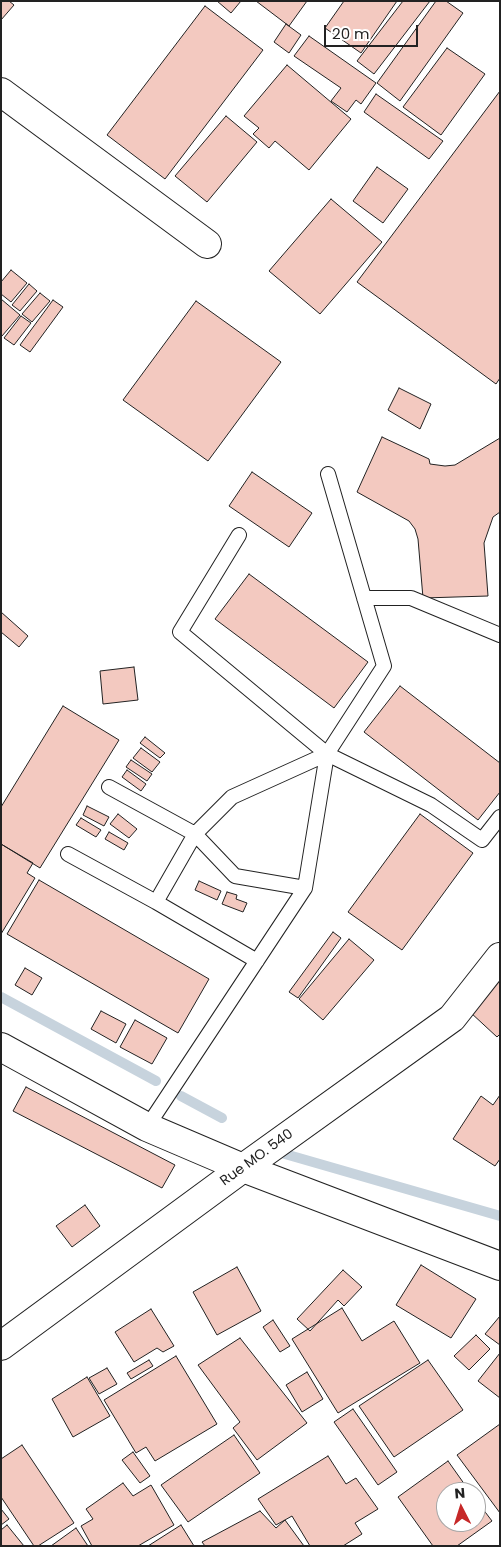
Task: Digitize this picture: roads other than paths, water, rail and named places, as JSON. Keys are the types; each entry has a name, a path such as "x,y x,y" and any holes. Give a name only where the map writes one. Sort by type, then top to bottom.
{"street":[{"path":"1,92 207,244"},
{"name":"Rue MO. 540","path":"1,1346 242,1168 452,1018 500,957"},
{"path":"1,1047 147,1126 242,1168 500,1266"}],"lane":[{"path":"147,1126 304,888 327,754 384,666 328,474"},
{"path":"239,535 180,632 327,754 431,805 482,840 500,817"},
{"path":"364,598 411,598 500,635"},
{"path":"156,902 195,834 232,797 327,754"},
{"path":"109,787 195,834 235,876 304,888"},
{"path":"68,854 156,902 257,961"}],"waterway":[{"path":"1,997 156,1081"},
{"path":"181,1096 222,1118"},
{"path":"285,1154 500,1216"}]}
